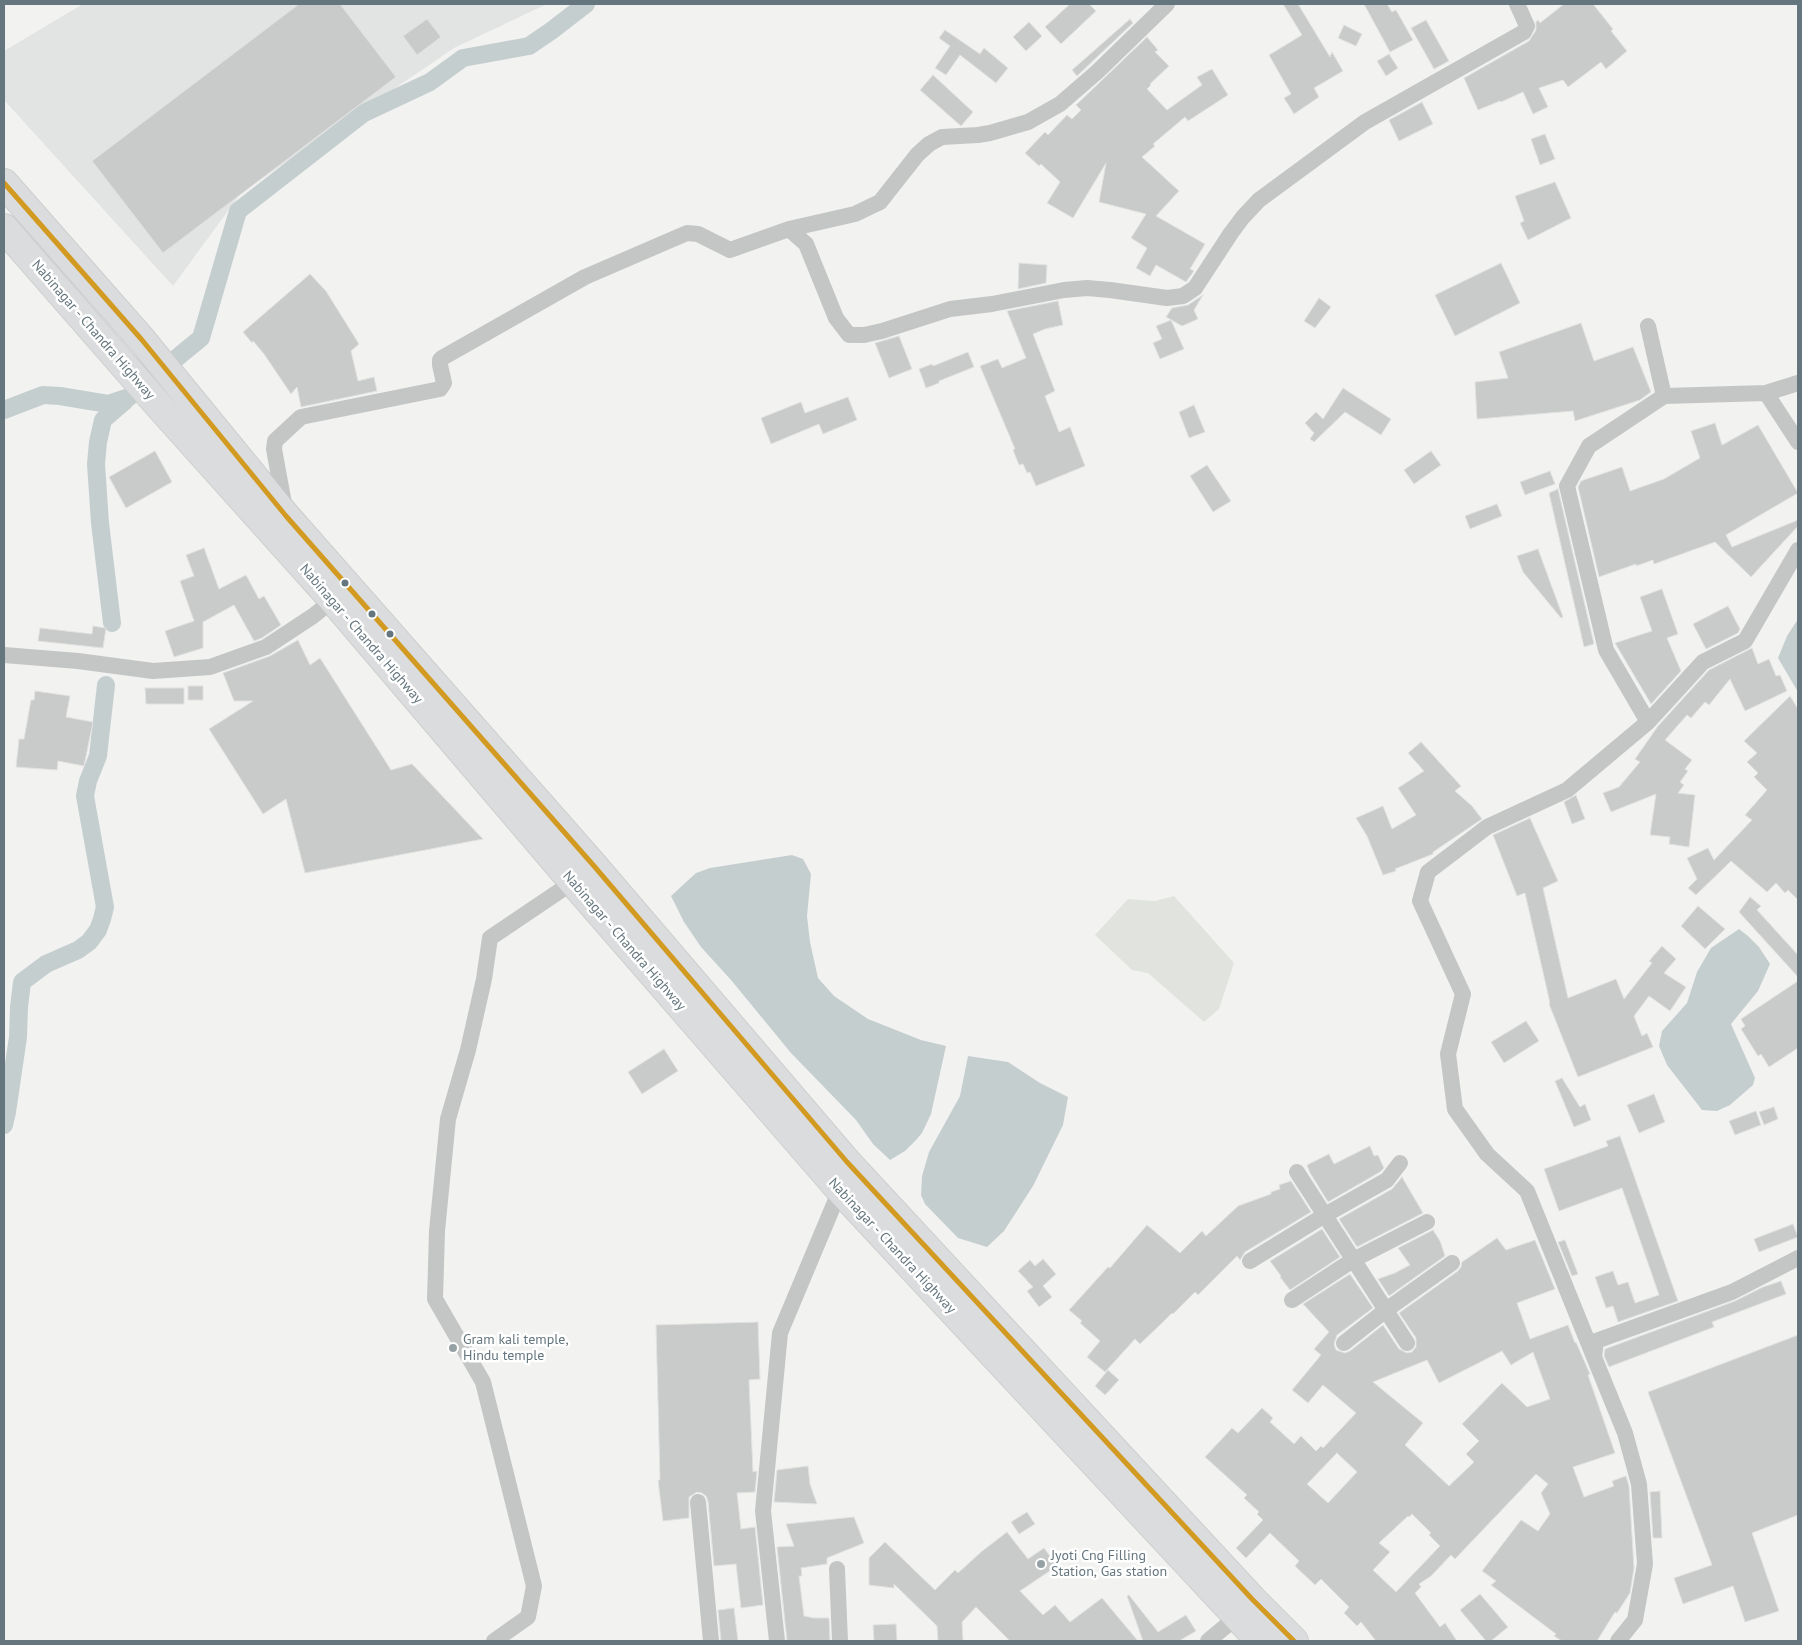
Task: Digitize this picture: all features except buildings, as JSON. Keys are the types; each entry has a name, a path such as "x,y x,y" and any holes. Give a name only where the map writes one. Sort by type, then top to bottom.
{"highway":[{"name":"Nabinagar - Chandra Highway","path":"4,183 142,340 521,802 573,882 840,1190 1260,1641"},
{"name":"Nabinagar - Chandra Highway","path":"4,228 160,407 333,600 521,802 594,866 847,1162 1252,1599 1294,1641"}],"street":[{"path":"286,516 274,449 275,441 301,417 440,390 444,383 440,365 442,358 585,277 687,233 698,234 730,250 789,229 851,215 880,202 917,155 929,144 942,137 978,136 1028,122 1060,104 1097,72 1167,4"},
{"path":"789,229 806,244 836,318 849,335 864,335 882,331 950,309 992,304 1064,290 1087,288 1167,298 1183,296 1195,288 1231,233 1259,200 1365,122 1524,32 1527,26 1516,4"},
{"path":"1648,326 1664,396"},
{"path":"1648,722 1606,650 1567,486 1589,446 1664,396 1766,393 1798,383"},
{"path":"1766,393 1798,442"},
{"path":"1618,1641 1635,1620 1645,1564 1639,1484 1625,1433 1527,1192 1487,1154 1455,1109 1448,1054 1463,994 1420,901 1428,872 1487,826 1567,790 1648,722 1703,662 1745,641 1798,550"},
{"path":"4,655 78,661 153,672 210,666 266,647 314,616 333,600"},
{"path":"494,1641 528,1617 534,1586 483,1382 435,1299 437,1231 448,1119 470,1041 484,979 490,938 573,882"},
{"path":"1250,1261 1387,1180 1400,1163"},
{"path":"1297,1172 1407,1343"},
{"path":"777,1641 763,1511 780,1333 840,1190"},
{"path":"1292,1300 1353,1260 1427,1222"},
{"path":"1594,1357 1596,1342 1732,1292 1798,1258"},
{"path":"1344,1343 1386,1310 1452,1263"},
{"path":"698,1502 711,1641"},
{"path":"837,1569 840,1641"},
{"path":"1208,1641 1238,1616"}],"shaded area":[{"path":"83,4 547,4 454,48 241,193 173,286 4,100 4,51"},
{"path":"1798,619 1798,692 1778,658 1787,636"},
{"path":"792,855 803,859 811,874 807,916 810,942 818,978 834,996 868,1019 921,1040 946,1046 931,1114 922,1133 905,1151 890,1160 873,1144 856,1120 791,1053 731,980 701,947 684,922 671,896 696,873 710,868"},
{"path":"1174,896 1234,963 1219,1009 1204,1022 1148,973 1132,970 1095,935 1128,899 1155,901"},
{"path":"1739,929 1759,947 1770,964 1758,991 1731,1024 1755,1078 1753,1085 1730,1105 1717,1111 1702,1110 1667,1065 1659,1046 1662,1031 1687,1003 1697,972 1711,948"},
{"path":"968,1056 1008,1062 1040,1083 1068,1097 1063,1125 1033,1186 1004,1231 987,1247 958,1238 925,1204 921,1195 922,1176 929,1152 960,1096"}],"waterway":[{"path":"4,410 43,395 108,404 129,397 201,338 238,211 364,113 430,82 463,58 529,46 586,4"},
{"path":"112,623 100,523 96,464 103,420 125,401"},
{"path":"4,1125 18,1037 22,982 46,964 78,950 89,942 98,930 105,907 85,796 88,781 98,756 106,685"}],"transit line":[{"path":"4,183 142,340 286,516 594,866 847,1162 1252,1599 1294,1641"}],"place":[{"name":"Gram kali temple, Hindu temple","path":"453,1348"},
{"name":"Jyoti Cng Filling Station, Gas station","path":"1041,1564"}]}
